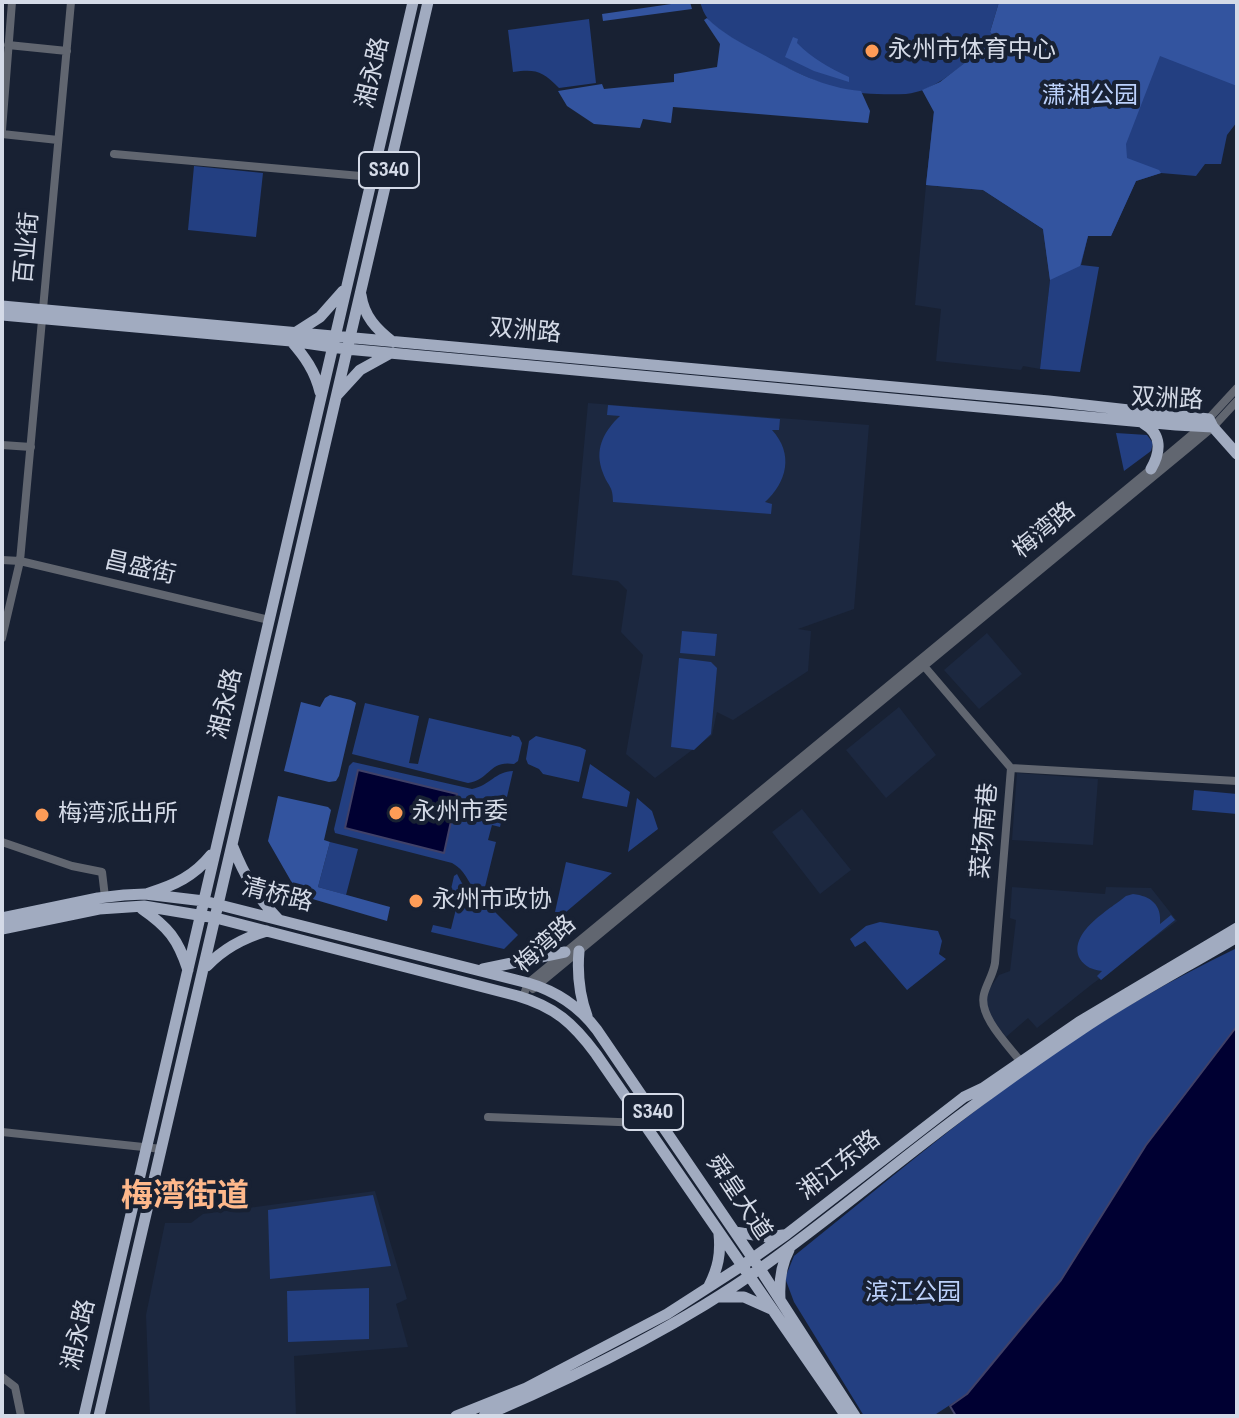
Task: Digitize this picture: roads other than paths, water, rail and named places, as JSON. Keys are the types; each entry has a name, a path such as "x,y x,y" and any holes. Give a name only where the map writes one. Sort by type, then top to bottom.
{"main road":[{"name":"湘永路","path":"84,1416 413,2"},
{"name":"湘永路","path":"100,1415 428,2"},
{"path":"350,270 364,273"},
{"path":"321,398 313,370 293,337 320,317 346,288"},
{"path":"335,398 360,370 393,347 367,315 360,291"},
{"name":"双洲路","path":"2,306 42,314 348,344 1208,424"},
{"name":"双洲路","path":"2,315 42,314"},
{"name":"双洲路","path":"1107,413 1140,422 1208,424"},
{"path":"1140,422 1152,428 1159,442 1157,458 1151,469"},
{"path":"1208,424 1237,454"},
{"path":"310,445 324,448"},
{"path":"204,970 219,953 233,944 246,937 270,932 278,919 251,887 233,846"},
{"path":"188,970 181,948 171,932 142,902 190,877 215,850"},
{"name":"清桥路","path":"2,918 105,897 142,902 201,914 523,997"},
{"name":"清桥路","path":"2,929 142,902 204,901 532,984"},
{"name":"湘江东路","path":"484,1416 531,1396 675,1322 711,1293 789,1240 964,1097 983,1088 1079,1022 1237,928"},
{"name":"湘江东路","path":"808,1225 1083,1028 1237,937"},
{"path":"478,970 572,952 587,1017"},
{"name":"舜皇大道","path":"532,984 555,992 587,1017 735,1232 752,1267 846,1416"},
{"name":"舜皇大道","path":"523,997 558,1013 586,1040 718,1229 752,1267"},
{"path":"718,1229 721,1249 711,1293 744,1297 777,1307 789,1240 735,1232"},
{"name":"湘江东路","path":"456,1416 526,1388 711,1293"},
{"name":"舜皇大道","path":"777,1307 855,1416"}],"street":[{"path":"12,2 2,132 58,140"},
{"name":"百业街","path":"2,638 20,561 71,2"},
{"path":"8,45 67,51"},
{"path":"114,154 372,177"},
{"name":"梅湾路","path":"523,997 532,984 924,666 1208,424 1237,388"},
{"name":"梅湾路","path":"572,952 1151,469 1237,401"},
{"path":"2,445 31,447"},
{"name":"昌盛街","path":"2,560 20,561 269,620"},
{"path":"924,666 1011,768"},
{"name":"菜场南巷","path":"1021,1062 988,1018 983,1004 995,963 1011,768 1237,781"},
{"path":"2,842 60,862 102,872 105,897"},
{"path":"488,1117 644,1123"},
{"path":"2,1132 162,1149"},
{"path":"2,1377 15,1387 21,1416"}],"place":[{"name":"永州市体育中心","path":"872,51"},
{"name":"永州市委","path":"396,813"},
{"name":"梅湾派出所","path":"42,815"},
{"name":"永州市政协","path":"416,901"}],"district":[{"name":"梅湾街道","path":"185,1198"}],"park label":[{"name":"潇湘公园","path":"1090,97"},
{"name":"滨江公园","path":"913,1294"}]}
